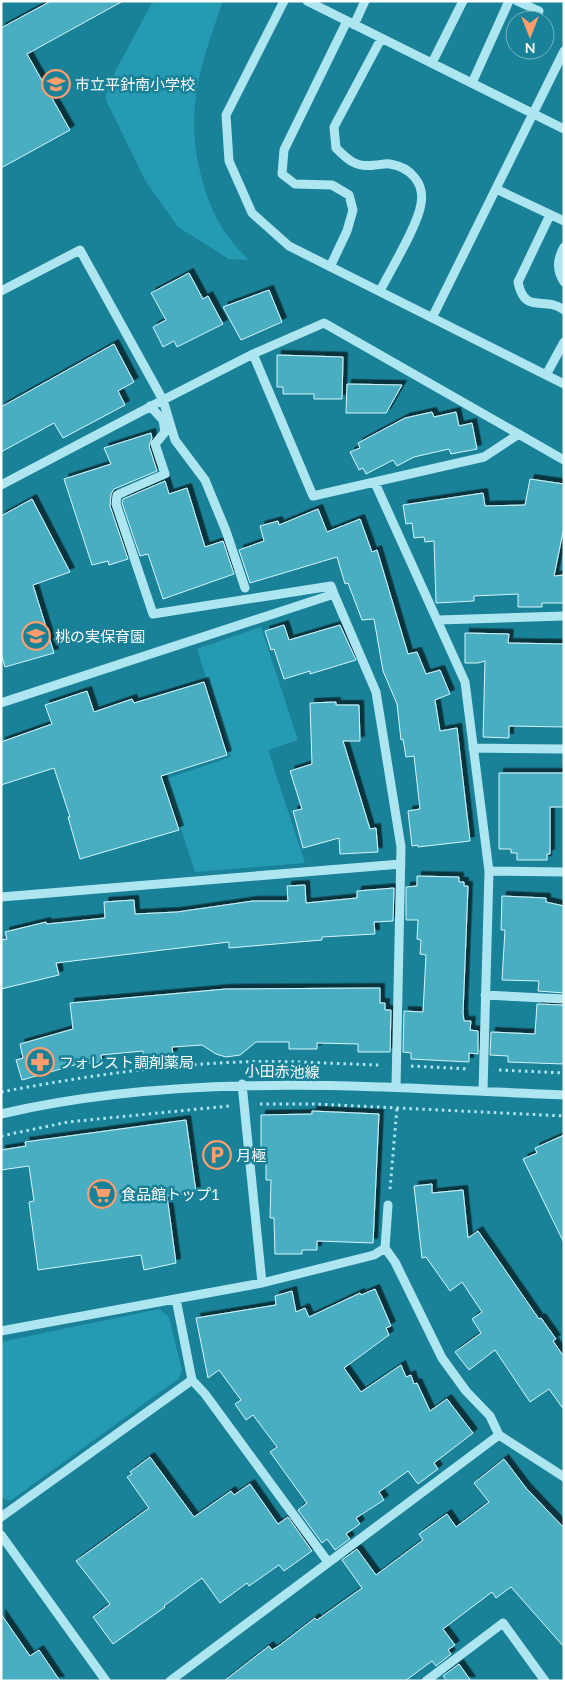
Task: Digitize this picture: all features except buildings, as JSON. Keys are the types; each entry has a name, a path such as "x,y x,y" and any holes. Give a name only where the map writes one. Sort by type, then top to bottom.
{"street":[{"path":"284,1 226,115 229,161 252,213 289,246 564,384"},
{"path":"307,1 564,129"},
{"path":"330,267 347,231 352,210 349,195 332,185 295,184 282,174 284,150 350,23 365,1"},
{"path":"432,63 463,1"},
{"path":"472,83 509,1"},
{"path":"517,1 537,10"},
{"path":"380,291 415,222 422,204 418,184 407,168 388,163 362,168 349,161 336,148 334,127 381,38"},
{"path":"432,318 564,50"},
{"path":"496,188 564,221"},
{"path":"550,214 518,282 521,294 526,301 539,304 555,304 564,310"},
{"path":"564,247 559,256 558,272 564,282"},
{"path":"1,291 80,250 163,400 175,440 205,480 226,530 245,588"},
{"path":"1,485 252,354 324,323 564,460"},
{"path":"546,375 564,342"},
{"path":"252,354 313,496 484,458 519,434"},
{"path":"150,406 163,420 166,432 155,444 165,474 163,477 117,495 116,504 153,614 330,586 376,692 401,847 396,1087"},
{"path":"376,483 439,620 465,682 489,871 484,995 483,1091"},
{"path":"1,703 254,617 334,594"},
{"path":"439,620 564,616"},
{"path":"473,748 564,749"},
{"path":"1,897 401,864"},
{"path":"489,871 564,872"},
{"path":"484,995 564,999"},
{"path":"242,1084 262,1283"},
{"name":"小田赤池線","path":"1,1114 59,1100 242,1084 396,1087 564,1095"},
{"path":"388,1205 385,1248 395,1262 442,1358 466,1391 490,1416 499,1435 564,1477"},
{"path":"1,1331 262,1283 374,1255 385,1248"},
{"path":"176,1299 192,1380 205,1394 328,1562"},
{"path":"1,1517 192,1380"},
{"path":"170,1681 499,1435"},
{"path":"1,1535 106,1681"},
{"path":"426,1681 503,1623 545,1681"}],"path":[{"path":"1,1092 108,1073 232,1062 381,1065"},
{"path":"408,1066 470,1069"},
{"path":"494,1070 564,1074"},
{"path":"258,1104 315,1104 564,1116"},
{"path":"1,1136 68,1122 234,1106"},
{"path":"388,1205 398,1108"}],"shaded area":[{"path":"153,1 223,1 201,69 194,112 194,135 203,183 215,215 226,234 249,260 229,259 178,227 145,180 105,98 116,70"},
{"path":"261,627 298,740 268,750 305,863 195,872 165,779 231,757 197,649"},
{"path":"159,1309 169,1317 182,1371 178,1379 10,1501 1,1497 1,1342"}],"place":[{"name":"市立平針南小学校","path":"56,84"},
{"name":"桃の実保育園","path":"36,636"},
{"name":"フォレスト調剤薬局","path":"40,1062"},
{"name":"月極","path":"217,1155"},
{"name":"食品館トップ1","path":"102,1194"}]}
